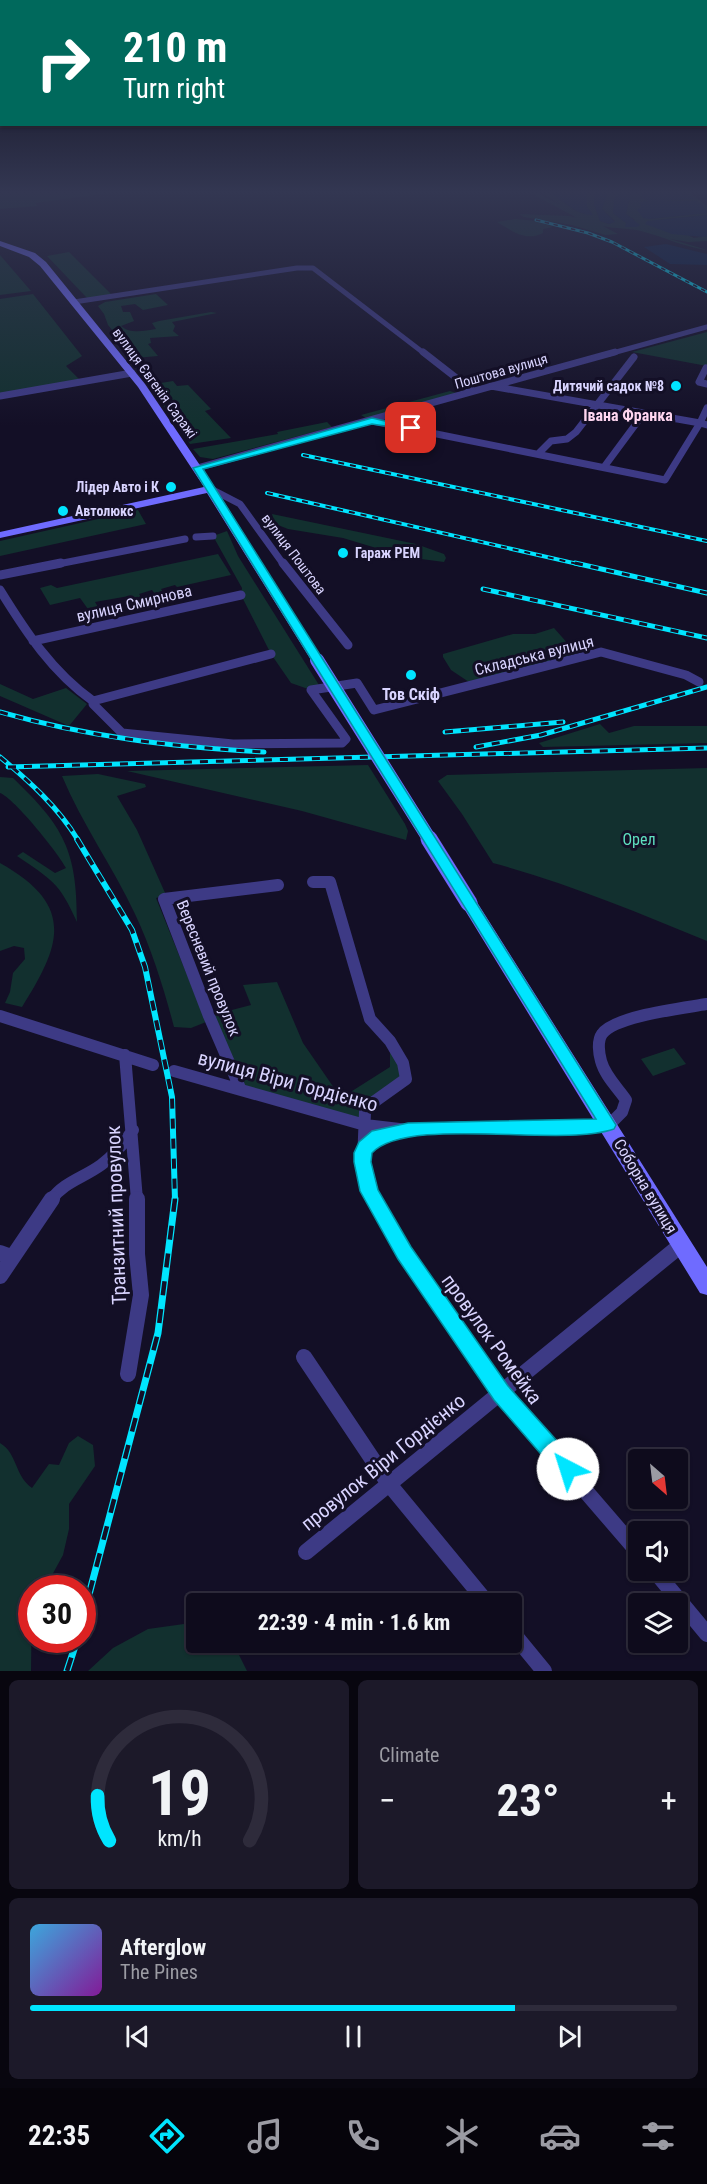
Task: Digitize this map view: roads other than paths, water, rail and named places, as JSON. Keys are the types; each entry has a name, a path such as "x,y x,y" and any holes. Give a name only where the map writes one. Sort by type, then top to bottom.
{"main road":[{"name":"вулиця Євгенія Саражі","path":"48,270 132,373 197,468 317,660"},
{"path":"0,535 210,489"},
{"name":"Соборна вулиця","path":"317,660 576,1072 707,1286"}],"street":[{"path":"74,302 284,270"},
{"path":"317,270 473,391"},
{"name":"Поштова вулиця","path":"197,468 707,327"},
{"path":"539,453 551,441 567,439 576,432 634,357"},
{"path":"706,368 699,382 707,384"},
{"path":"0,396 132,373"},
{"path":"491,386 704,424"},
{"path":"372,421 665,480 704,424 707,408"},
{"path":"604,467 644,413"},
{"name":"вулиця Поштова","path":"210,489 240,504 308,597 348,645"},
{"path":"196,537 213,536"},
{"path":"0,575 185,539"},
{"path":"0,590 33,641 77,691 93,701 181,675 272,654"},
{"name":"вулиця Смирнова","path":"33,641 241,595"},
{"name":"Складська вулиця","path":"93,701 93,704 122,733 233,744 342,743 346,739 311,690 357,683 374,710 601,652 686,675 699,682"},
{"path":"313,882 330,882 370,1019 394,1048 403,1063 406,1079 367,1109 365,1125"},
{"name":"Вересневий провулок","path":"240,1088 209,1016 164,899 278,885"},
{"path":"608,1125 625,1109 626,1100 602,1063 599,1041 602,1034 609,1027 654,1013 707,1004"},
{"path":"0,1016 125,1054 153,1065"},
{"name":"Транзитний провулок","path":"125,1054 137,1180 137,1254 141,1295 128,1374"},
{"name":"вулиця Віри Гордієнко","path":"174,1071 365,1125 408,1130 608,1125"},
{"name":"провулок Ромейка","path":"365,1125 363,1162 369,1191 405,1253 501,1393 628,1540"},
{"path":"0,1276 6,1255 59,1188 101,1165 119,1149 133,1130"},
{"path":"363,1153 378,1136 408,1130"},
{"name":"провулок Віри Гордієнко","path":"306,1552 681,1245"},
{"path":"304,1357 388,1484 479,1593"},
{"path":"663,1581 707,1634"},
{"path":"522,1644 544,1671"}],"railway":[{"path":"665,270 707,292"},
{"path":"303,455 707,541"},
{"path":"267,493 582,565"},
{"path":"575,563 707,593"},
{"path":"483,589 707,638"},
{"path":"476,747 541,735 707,687"},
{"path":"0,712 65,728 131,740 264,752"},
{"path":"445,732 563,722"},
{"path":"12,767 707,748"},
{"path":"0,757 12,767"},
{"path":"8,767 12,767"},
{"path":"12,767 61,816 78,840"},
{"path":"77,839 132,930 145,967 172,1097 175,1199"},
{"path":"94,1575 158,1333 175,1199"},
{"path":"67,1671 73,1653"}],"place":[{"name":"Дитячий садок №8","path":"676,386"},
{"name":"Лідер Авто і К","path":"171,487"},
{"name":"Автолюкс","path":"63,511"},
{"name":"Гараж РЕМ","path":"343,553"},
{"name":"Тов Скіф","path":"411,675"}],"district":[{"name":"Івана Франка","path":"628,415"}],"park label":[{"name":"Орел","path":"639,839"}]}
